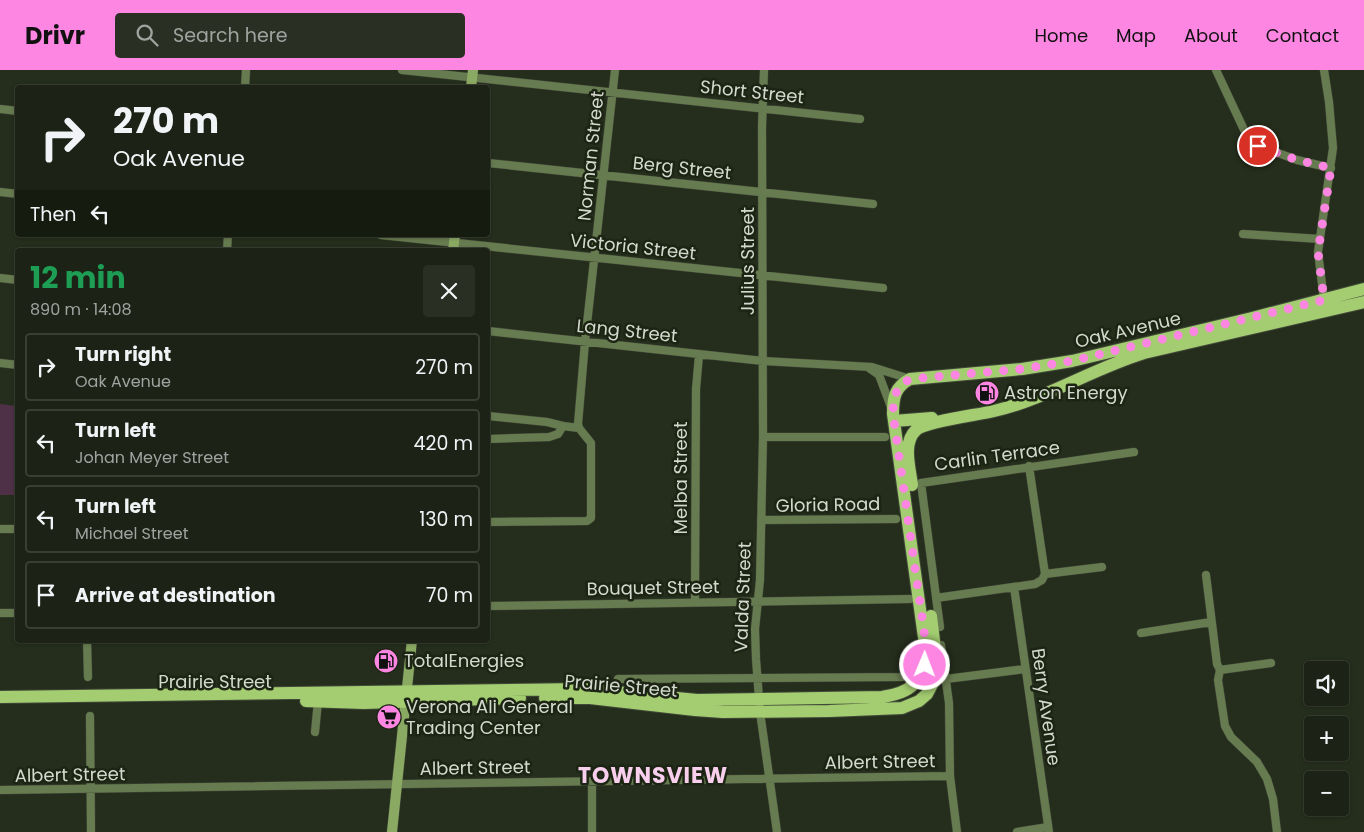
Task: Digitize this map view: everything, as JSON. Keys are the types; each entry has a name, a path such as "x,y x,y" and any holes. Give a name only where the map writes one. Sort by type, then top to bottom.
{"main road":[{"name":"Oak Avenue","path":"898,387 910,379 1022,369 1072,361 1364,290"},
{"name":"Oak Avenue","path":"952,420 1012,406 1049,392 1110,364 1144,353 1364,302"},
{"name":"Prairie Street","path":"759,705 900,694 919,679 926,652 893,418 893,402 898,387"},
{"path":"893,418 939,418 952,420"},
{"name":"Prairie Street","path":"0,704 271,699 318,701 584,689 759,705 902,708 920,701 932,688 937,666 908,452 911,437 919,428 934,422 952,420"},
{"path":"392,832 412,643"},
{"name":"Prairie Street","path":"0,697 406,697"}],"street":[{"path":"244,85 246,70"},
{"name":"Short Street","path":"402,70 860,119"},
{"name":"Norman Street","path":"579,426 585,342 615,70"},
{"name":"Julius Street","path":"762,361 764,70"},
{"path":"1216,70 1246,134 1254,144 1297,160 1331,168"},
{"path":"1324,70 1333,143 1318,261 1324,300"},
{"path":"0,110 15,111"},
{"name":"Berg Street","path":"490,163 873,204"},
{"path":"0,192 15,194"},
{"path":"1243,234 1320,238"},
{"name":"Victoria Street","path":"399,237 883,288"},
{"path":"0,278 15,280"},
{"name":"Lang Street","path":"490,331 762,361 866,366 910,379"},
{"name":"Melba Street","path":"695,602 696,389 699,355"},
{"name":"Valda Street","path":"762,361 763,437 760,580 756,629 757,679 759,705 778,832"},
{"path":"0,363 15,365"},
{"path":"866,366 879,375 886,390 893,418"},
{"path":"490,416 547,422 563,426 579,426 591,443 592,516 590,520 580,521 490,522"},
{"path":"490,439 549,437 558,434 563,426"},
{"path":"763,437 885,437"},
{"name":"Carlin Terrace","path":"940,627 920,487 921,483 1134,452"},
{"path":"936,598 1038,583 1042,580 1045,574 1029,466"},
{"name":"Gloria Road","path":"761,520 896,519"},
{"path":"0,529 15,529"},
{"path":"1045,574 1102,567"},
{"path":"1206,575 1217,664 1220,670 1218,680 1225,726 1230,737 1252,757 1267,779 1273,799 1277,832"},
{"name":"Berry Avenue","path":"1014,587 1049,830"},
{"name":"Bouquet Street","path":"490,606 910,599"},
{"path":"0,613 15,612"},
{"path":"1141,633 1211,622"},
{"path":"87,643 88,677"},
{"path":"941,645 949,709 950,776 957,832"},
{"path":"1220,670 1271,663"},
{"path":"946,679 1025,669"},
{"path":"618,679 902,677 911,670"},
{"path":"315,732 318,701"},
{"path":"90,716 91,832"},
{"name":"Albert Street","path":"0,790 950,776"},
{"path":"592,781 592,832"},
{"path":"1017,832 1049,830"}],"shaded area":[{"path":"0,404 15,406 15,495 0,495"}],"place":[{"name":"Astron Energy","path":"987,393"},
{"name":"TotalEnergies","path":"386,661"},
{"name":"Verona Ali General Trading Center","path":"389,717"}],"district":[{"name":"TOWNSVIEW","path":"653,775"}],"route":[{"path":"925,665 924,631 893,414 893,402 898,387 910,379 1022,369 1072,361 1324,300 1318,252 1331,168 1297,160 1258,146"}]}
